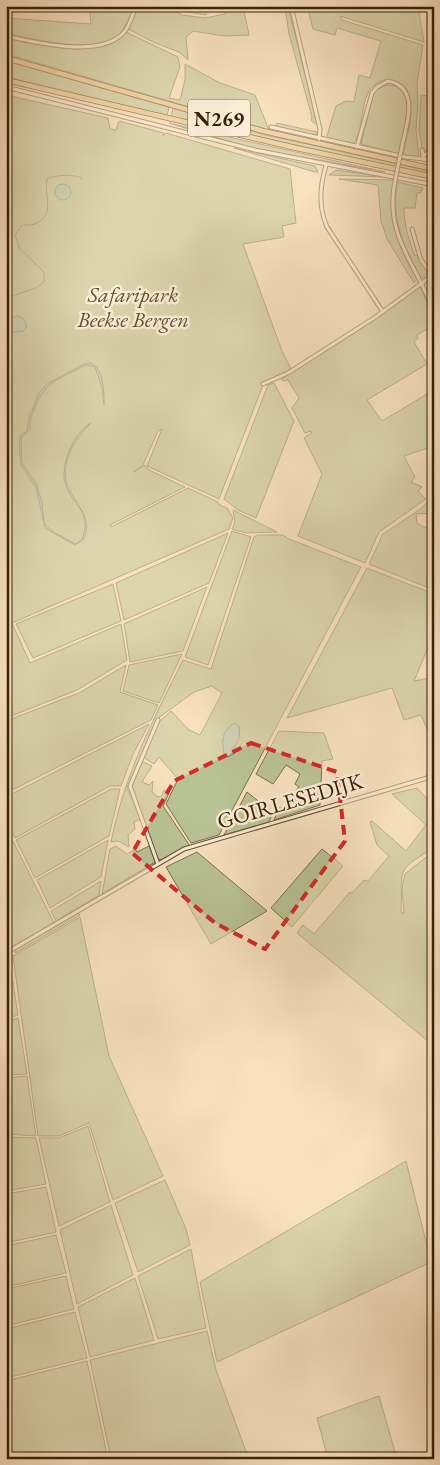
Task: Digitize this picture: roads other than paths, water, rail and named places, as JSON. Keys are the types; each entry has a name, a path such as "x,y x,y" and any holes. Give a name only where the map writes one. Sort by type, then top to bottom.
{"highway":[{"name":"N269","path":"6,58 263,131 434,169"},
{"name":"N269","path":"6,80 296,148 434,177"}],"street":[{"path":"6,36 63,46 99,46 110,43 124,32 136,6"},
{"path":"292,6 320,129 319,139"},
{"path":"357,147 372,93 377,87 388,82 401,86 408,96 410,103 395,181 393,207 396,234 422,283 434,312"},
{"path":"6,88 255,150 434,185"},
{"path":"271,127 357,147 424,160 434,160"},
{"path":"422,150 424,160"},
{"path":"423,155 434,152"},
{"path":"326,165 320,196 322,214 327,226 383,312"},
{"path":"263,384 299,366 383,312 429,278 430,272 421,260 412,230"},
{"path":"158,720 130,786 158,864"},
{"name":"GOIRLESEDIJK","path":"6,953 192,846 434,776"}],"waterway":[{"path":"6,298 36,288 44,282 44,272 20,249 15,235 21,226 35,224 46,214 48,203 47,179 65,175 82,179"}],"park label":[{"name":"Safaripark Beekse Bergen","path":"133,306"}]}
